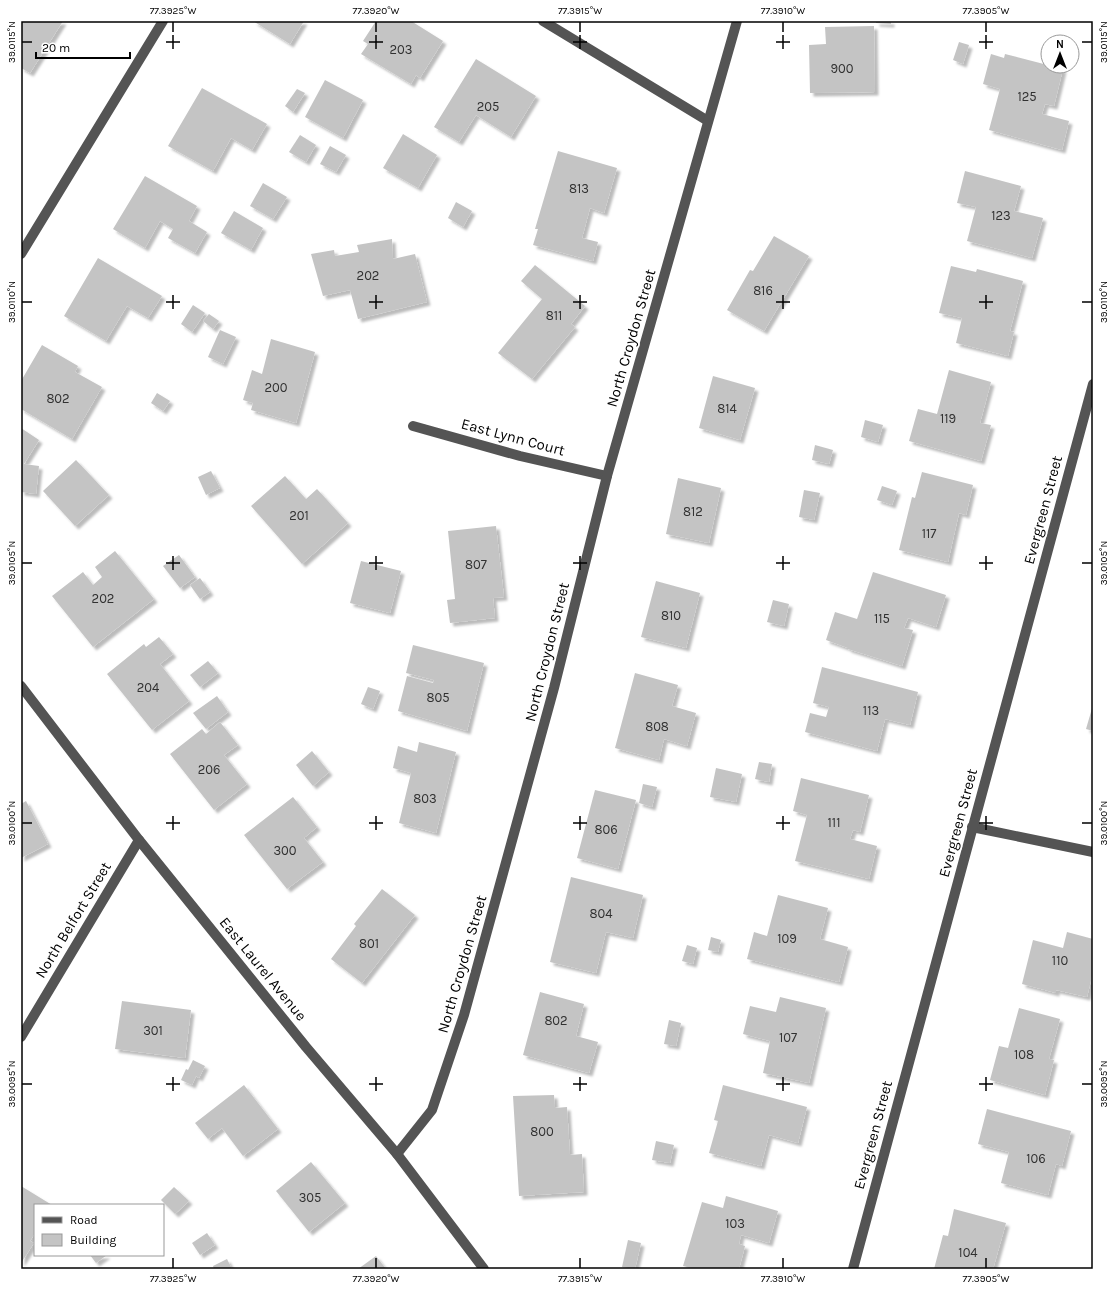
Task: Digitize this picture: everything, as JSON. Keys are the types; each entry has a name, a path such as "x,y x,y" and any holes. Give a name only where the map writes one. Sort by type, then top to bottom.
{"street":[{"path":"21,254 163,21"},
{"path":"543,21 708,121"},
{"name":"North Croydon Street","path":"397,1154 432,1110 464,1016 554,688 607,476 736,21"},
{"name":"Evergreen Street","path":"852,1269 1093,384"},
{"name":"East Lynn Court","path":"413,426 520,456 607,476"},
{"name":"East Laurel Avenue","path":"21,686 139,840 306,1047 397,1154 484,1269"},
{"path":"972,827 1093,852"},
{"name":"North Belfort Street","path":"21,1037 139,840"}],"building":[{"path":"21,21 63,21 30,73 21,68"},
{"path":"253,21 304,21 290,44"},
{"path":"376,21 411,21 443,41 420,78 416,75 411,84 361,54 368,44 363,41"},
{"path":"876,21 891,21 891,24 876,23"},
{"path":"874,26 875,92 810,93 809,45 826,44 825,27"},
{"path":"959,42 969,45 963,64 953,60"},
{"path":"991,54 1004,58 1005,54 1040,63 1040,74 1062,74 1054,106 1045,104 1042,114 1069,121 1062,150 989,130 1000,89 983,84"},
{"path":"476,59 536,96 511,137 476,115 459,142 434,127"},
{"path":"325,80 363,100 343,138 305,117"},
{"path":"202,88 267,124 252,150 231,138 213,171 168,146"},
{"path":"297,89 305,93 293,112 285,106"},
{"path":"403,134 437,155 418,188 383,168"},
{"path":"300,135 316,145 306,162 289,152"},
{"path":"330,146 346,155 336,172 320,164"},
{"path":"558,151 617,168 604,213 590,208 582,238 598,242 593,261 533,245 538,229 535,229"},
{"path":"965,171 1021,186 1014,211 1043,218 1032,258 967,241 976,207 957,203"},
{"path":"145,176 197,206 189,221 207,232 195,253 168,238 173,229 160,221 145,248 113,229"},
{"path":"263,183 287,197 273,219 250,206"},
{"path":"456,202 472,211 463,227 448,218"},
{"path":"234,211 263,228 251,250 221,233"},
{"path":"774,236 809,256 764,331 727,310 750,270 753,271"},
{"path":"392,239 393,259 415,254 427,302 358,319 350,290 323,296 311,254 334,250 335,256 359,252 357,245"},
{"path":"98,258 162,296 148,318 127,306 106,341 64,316"},
{"path":"535,265 585,306 571,324 575,327 532,379 498,353 542,299 521,281"},
{"path":"951,266 976,272 977,269 1023,281 1010,331 1014,332 1008,356 956,343 962,318 939,313"},
{"path":"193,305 205,313 192,332 181,324"},
{"path":"209,314 219,321 213,329 203,321"},
{"path":"220,330 236,337 223,364 208,357"},
{"path":"271,339 315,352 296,423 251,410 253,403 243,400 252,370 262,374"},
{"path":"42,345 78,366 75,372 102,387 72,439 21,409 21,381"},
{"path":"949,370 991,382 980,423 991,425 981,461 909,441 918,409 937,414"},
{"path":"713,376 755,388 740,440 699,428"},
{"path":"157,393 170,401 163,411 151,403"},
{"path":"865,420 883,425 878,442 861,437"},
{"path":"21,428 39,440 24,464 39,466 36,494 21,492"},
{"path":"815,445 833,450 829,464 812,460"},
{"path":"76,460 109,495 75,526 43,491"},
{"path":"211,471 220,488 206,495 198,477"},
{"path":"922,472 973,485 966,515 959,513 948,562 899,550 912,497 915,498"},
{"path":"285,476 306,499 317,489 348,523 302,564 251,506"},
{"path":"678,478 721,488 709,543 666,534"},
{"path":"882,486 897,491 892,505 877,500"},
{"path":"804,490 820,493 814,520 799,517"},
{"path":"496,526 504,597 493,598 495,618 450,623 447,600 455,599 448,531"},
{"path":"115,551 154,599 93,647 52,596 83,572 93,585 102,577 95,567"},
{"path":"179,555 195,577 180,588 163,566"},
{"path":"361,561 401,571 390,613 350,603"},
{"path":"873,572 946,595 936,627 908,618 904,628 913,630 902,666 848,649 826,640 835,612 857,619"},
{"path":"200,578 210,592 200,599 190,585"},
{"path":"656,581 700,593 686,648 641,637"},
{"path":"773,600 789,604 784,626 767,622"},
{"path":"159,637 173,654 160,664 189,701 152,730 107,674 144,644 146,647"},
{"path":"413,645 484,663 467,731 398,711 407,676 433,683 434,680 406,673"},
{"path":"208,661 218,673 200,687 190,675"},
{"path":"822,667 918,692 910,725 885,719 877,751 805,732 810,713 826,717 829,707 813,703"},
{"path":"635,673 678,685 672,706 696,713 687,746 664,739 659,760 615,748"},
{"path":"368,687 380,691 373,709 361,704"},
{"path":"217,696 228,712 206,729 193,713"},
{"path":"1093,705 1093,731 1086,729"},
{"path":"220,722 238,745 224,755 247,784 214,810 170,754 202,729 206,734"},
{"path":"419,742 456,752 436,833 399,823 411,773 393,768 398,746 417,752"},
{"path":"312,751 329,772 313,786 296,765"},
{"path":"759,762 772,764 769,782 755,779"},
{"path":"716,768 742,774 736,802 710,797"},
{"path":"801,778 869,795 860,832 853,830 850,839 877,846 869,879 795,861 807,815 793,811"},
{"path":"643,784 657,787 652,807 639,803"},
{"path":"595,790 636,800 618,869 577,858"},
{"path":"293,797 317,827 304,838 323,862 287,889 244,835"},
{"path":"26,801 48,844 21,858 21,804"},
{"path":"571,877 643,895 633,938 606,932 596,973 550,962"},
{"path":"382,889 415,915 362,983 331,959 356,926 354,924"},
{"path":"778,895 828,908 820,939 848,947 839,982 747,959 754,932 767,936"},
{"path":"1067,932 1093,939 1093,972 1087,997 1056,990 1056,993 1022,984 1033,940 1063,948"},
{"path":"711,937 721,940 718,952 708,950"},
{"path":"687,945 697,948 693,964 682,961"},
{"path":"540,992 584,1004 576,1036 598,1042 589,1073 523,1055"},
{"path":"780,997 826,1008 809,1083 763,1073 770,1041 743,1034 750,1006 776,1012"},
{"path":"122,1001 191,1010 185,1058 115,1049"},
{"path":"1019,1008 1060,1019 1049,1059 1054,1060 1045,1095 990,1080 999,1046 1008,1048"},
{"path":"669,1020 681,1023 676,1046 664,1044"},
{"path":"193,1060 205,1066 199,1078 196,1076 192,1085 181,1080 186,1069 188,1070"},
{"path":"244,1085 278,1129 243,1156 222,1128 208,1139 195,1123"},
{"path":"723,1085 807,1107 798,1143 769,1135 761,1166 709,1153 718,1121 714,1120"},
{"path":"554,1095 555,1108 567,1107 570,1155 582,1154 584,1192 519,1196 513,1096"},
{"path":"987,1109 1071,1131 1062,1166 1056,1164 1048,1195 1001,1183 1009,1152 978,1144"},
{"path":"656,1141 674,1145 670,1163 652,1160"},
{"path":"311,1162 345,1203 309,1232 276,1191"},
{"path":"21,1186 50,1204 34,1204 34,1235 30,1241 34,1243 21,1263"},
{"path":"174,1187 189,1201 175,1214 161,1200"},
{"path":"726,1196 778,1211 769,1243 741,1235 739,1244 745,1246 739,1269 695,1269 683,1266 702,1202 723,1208"},
{"path":"954,1209 1006,1223 993,1269 934,1269 943,1235 948,1236"},
{"path":"207,1233 215,1245 200,1255 192,1243"},
{"path":"628,1240 641,1243 635,1269 622,1267"},
{"path":"91,1256 106,1256 96,1263"},
{"path":"376,1256 386,1269 358,1269"},
{"path":"227,1259 232,1269 214,1269 213,1266"}]}
